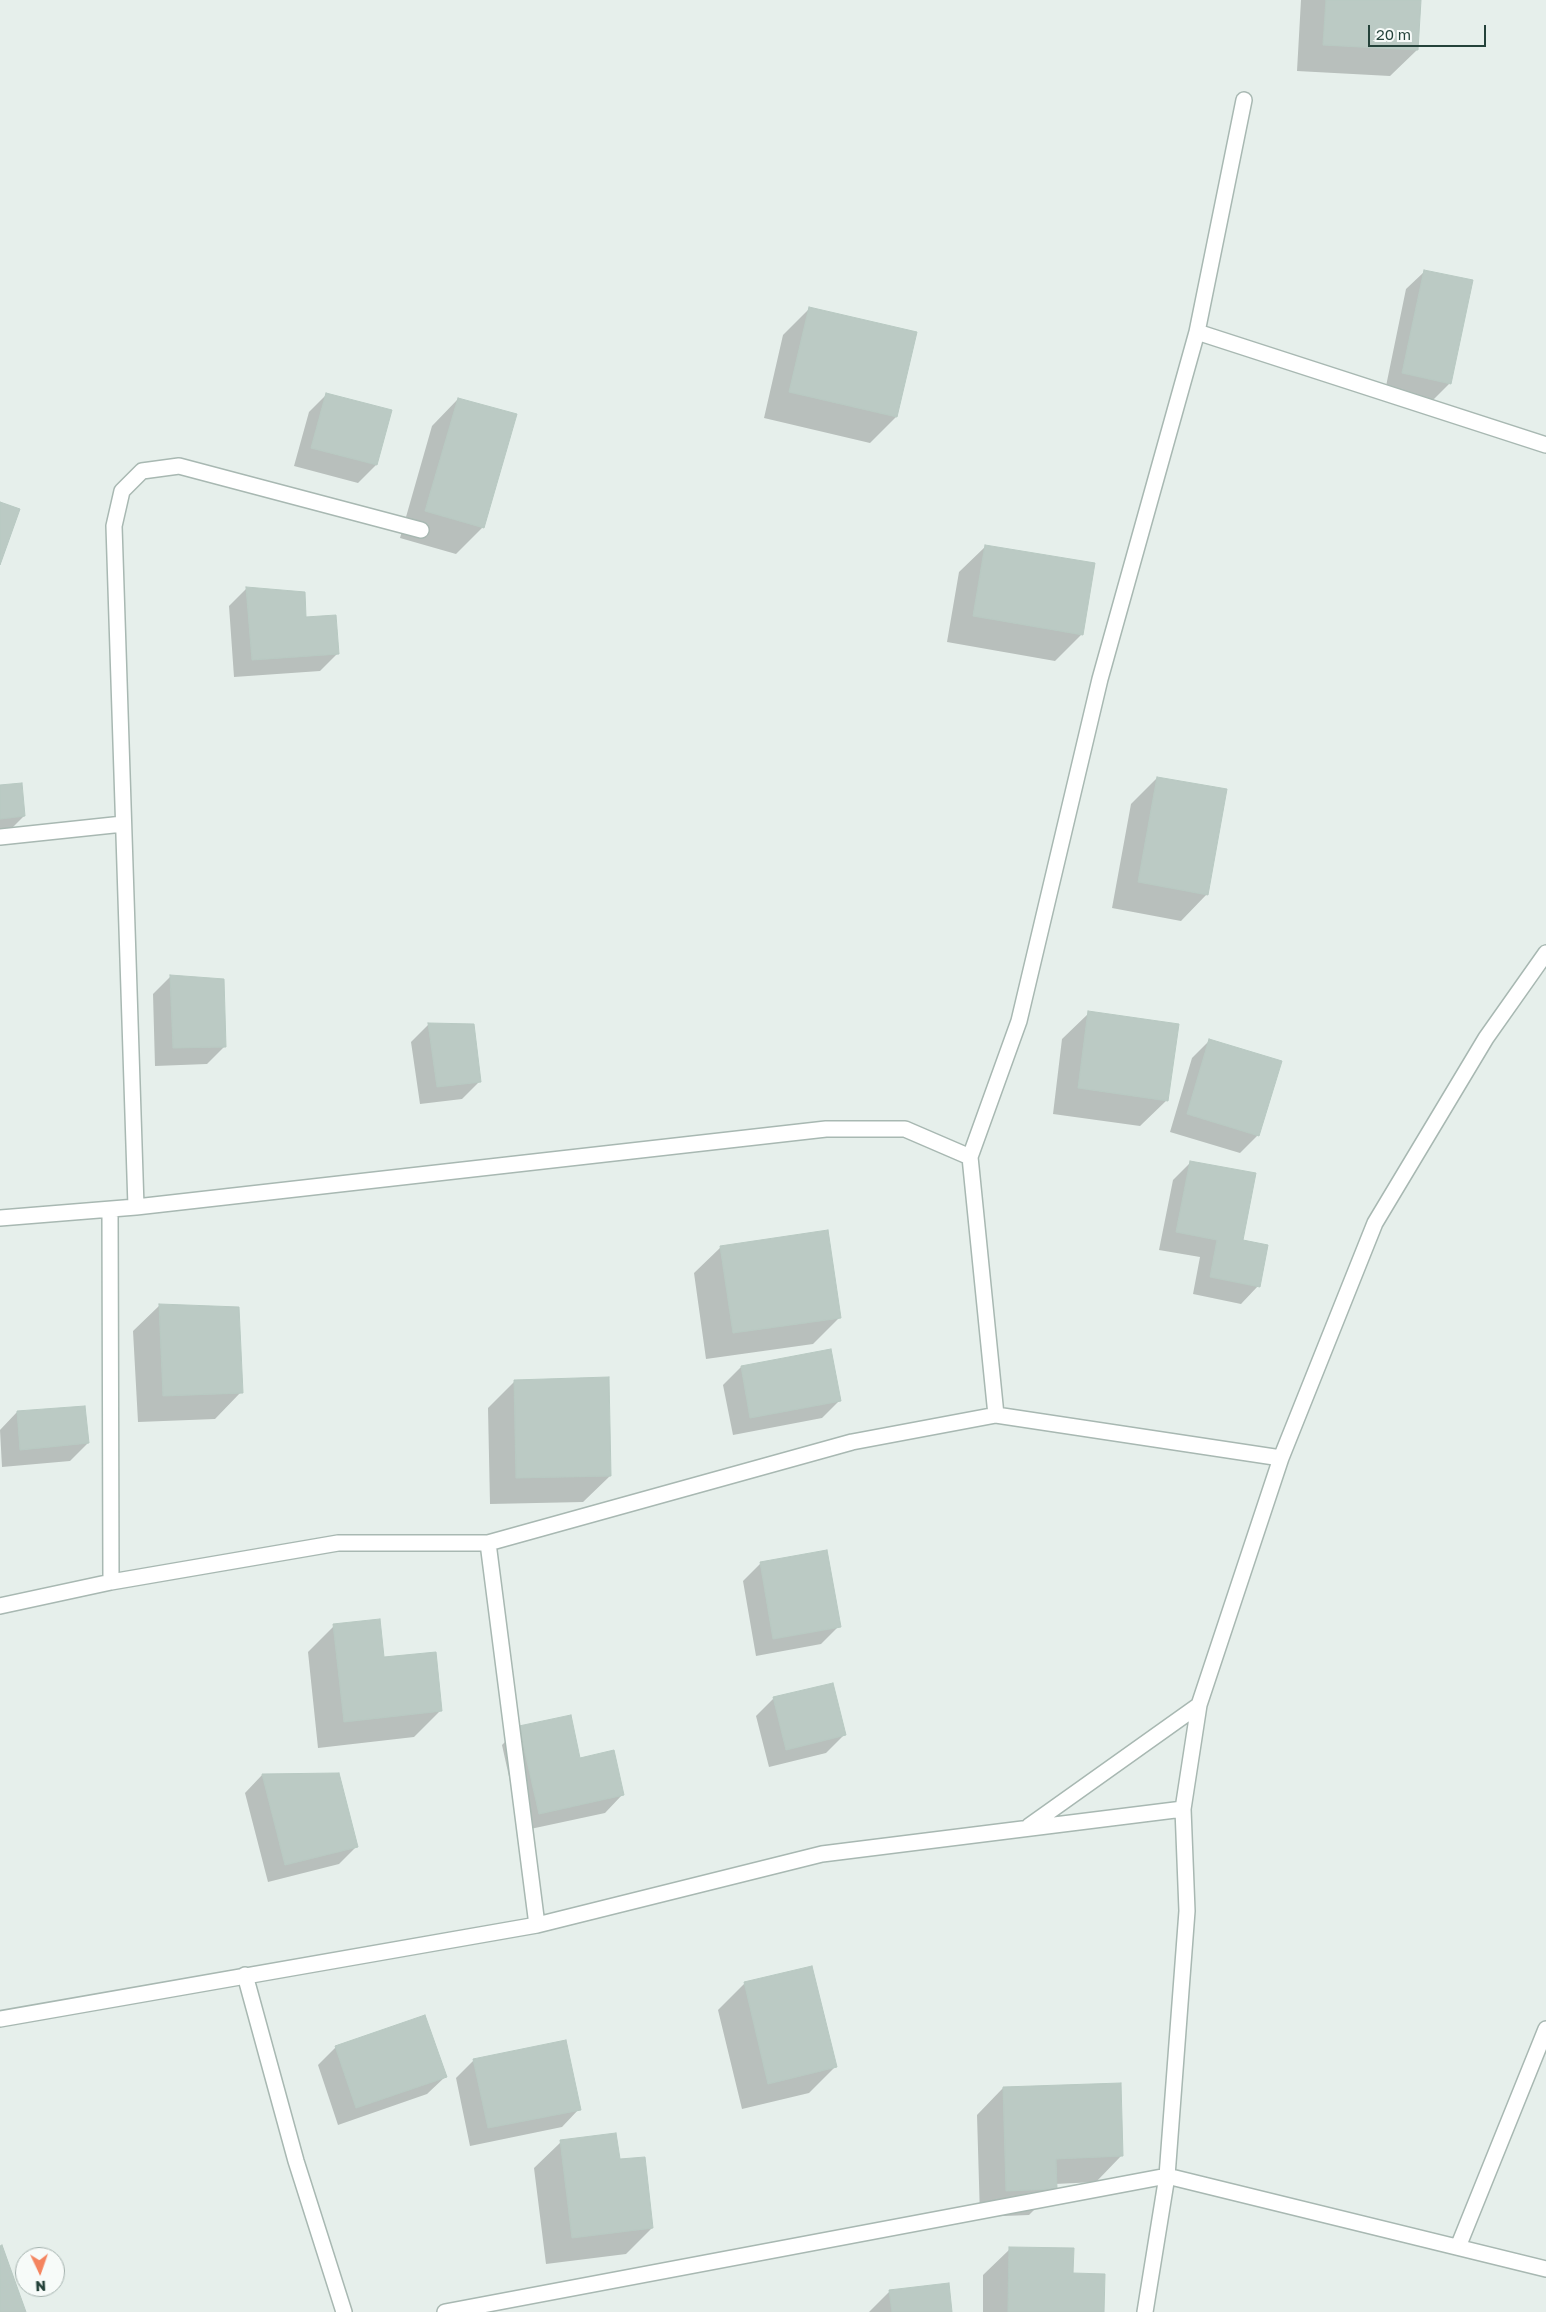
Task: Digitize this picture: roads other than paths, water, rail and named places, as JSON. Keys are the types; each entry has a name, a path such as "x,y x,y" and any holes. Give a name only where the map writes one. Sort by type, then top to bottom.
{"street":[{"path":"996,1415 970,1157 1019,1021 1100,679 1197,332 1244,100"},
{"path":"1197,332 1546,445"},
{"path":"136,1207 114,526 122,490 142,471 179,466 421,530"},
{"path":"0,837 123,824"},
{"path":"1145,2312 1167,2176 1187,1911 1183,1808 1199,1705 1281,1458 1374,1223 1486,1038 1546,953"},
{"path":"0,1218 110,1210 826,1129 905,1130 970,1157"},
{"path":"110,1210 111,1582"},
{"path":"0,1606 111,1582 338,1543 488,1543 852,1442 996,1415 1281,1458"},
{"path":"488,1543 537,1925"},
{"path":"1028,1827 1199,1705"},
{"path":"0,2019 537,1925 822,1854 1183,1808"},
{"path":"245,1975 296,2161 344,2312"},
{"path":"1458,2247 1546,2028"},
{"path":"445,2312 1167,2176 1546,2269"}]}
